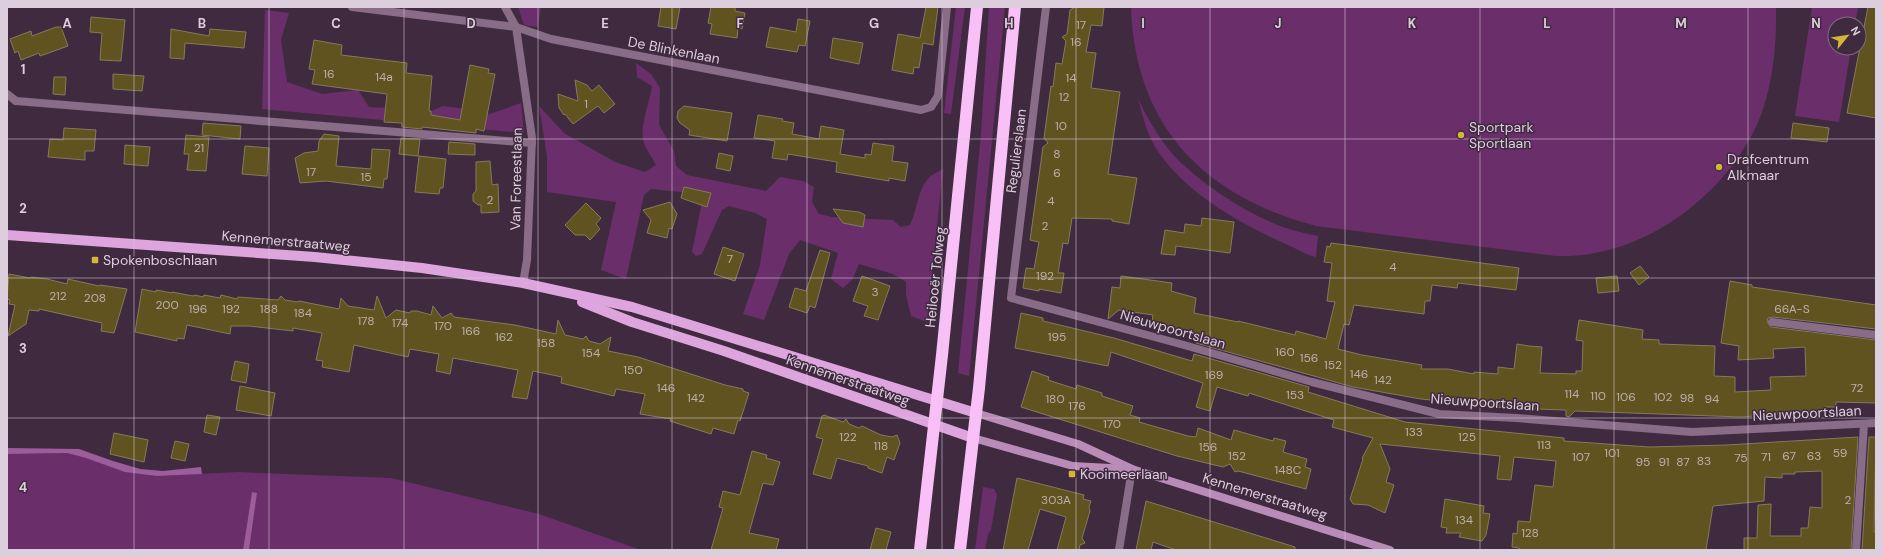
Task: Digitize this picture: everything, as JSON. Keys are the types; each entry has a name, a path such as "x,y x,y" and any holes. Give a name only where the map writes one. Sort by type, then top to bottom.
{"highway":[{"name":"Heilooër Tolweg","path":"920,550 937,401 977,7"},
{"path":"960,550 976,413 1015,7"}],"main road":[{"name":"Kennemerstraatweg","path":"7,235 315,257 422,268 523,283 560,293 632,307 1078,444 1132,469 1390,550"},
{"name":"Kennemerstraatweg","path":"560,293 632,322 724,351 1008,450 1073,466 1132,469"}],"street":[{"name":"De Blinkenlaan","path":"352,7 516,27 551,40 921,110 931,107 938,96 947,7"},
{"name":"Van Foreestlaan","path":"505,7 516,27 532,143 527,260 523,283"},
{"name":"Regulierslaan","path":"1011,298 1046,7"},
{"path":"7,94 16,101 532,143"},
{"name":"Nieuwpoortslaan","path":"1011,298 1184,345 1312,382 1439,414 1516,418 1692,432 1864,424 1876,422"},
{"path":"1772,322 1876,335"},
{"path":"1856,550 1864,424"},
{"path":"1119,550 1132,469"}],"shaded area":[{"path":"518,7 541,7 538,27 524,25"},
{"path":"956,7 965,7 951,114 944,113"},
{"path":"989,7 1005,7 969,376 958,373 981,134"},
{"name":"Sportpark Sportlaan","path":"1131,7 1776,7 1776,38 1769,86 1760,117 1754,131 1738,157 1719,181 1696,203 1672,222 1644,237 1616,248 1586,254 1556,256 1316,226 1276,213 1240,196 1209,175 1183,150 1161,121 1146,87 1135,49"},
{"path":"1812,7 1858,7 1856,16 1827,16 1827,56 1850,56 1839,122 1795,116"},
{"path":"265,10 289,13 281,40 287,82 322,94 358,90 369,107 414,109 424,114 443,106 466,109 487,115 521,103 524,133 262,109"},
{"path":"636,63 651,74 660,88 659,125 674,151 676,166 687,175 766,191 780,177 803,181 814,187 812,202 819,214 832,217 893,220 901,227 910,225 919,196 928,178 943,169 927,322 911,316 906,295 906,282 893,274 859,264 852,280 843,288 831,279 838,253 800,240 789,254 764,320 743,314 760,265 767,219 755,213 729,206 722,210 702,254 696,256 692,252 701,207 699,197 692,193 651,189 644,195 626,279 601,270 616,202 547,192 547,156 539,106 564,133 615,162 645,172 656,165 645,146 642,134 652,86 637,77"},
{"path":"1138,99 1162,141 1174,156 1191,172 1217,192 1246,210 1275,224 1318,236 1316,257 1252,228 1218,207 1186,183 1155,147 1146,127"},
{"path":"7,448 79,449 140,469 163,471 201,467 202,474 157,476 125,472 67,453 7,454"},
{"path":"67,453 157,476 238,472 391,478 539,514 641,550 249,550 257,493 252,492 243,550 7,550 7,454"},
{"path":"983,487 994,489 997,495 991,530 988,534 985,550 975,550"},
{"path":"252,492 257,493 249,550 243,550"}],"building":[{"path":"661,7 680,7 676,29 658,26"},
{"path":"711,7 735,7 735,11 745,13 742,29 738,28 737,38 710,34 712,24 708,23"},
{"path":"926,7 938,7 933,45 923,43 919,68 914,67 913,74 892,70 898,34 920,38"},
{"path":"1075,7 1104,7 1102,26 1091,25 1086,52 1096,53 1091,88 1120,92 1108,174 1137,178 1129,224 1112,221 1112,219 1072,218 1068,244 1063,243 1058,273 1064,273 1061,293 1023,288 1026,268 1034,269 1039,242 1030,240 1043,147 1048,143 1044,138 1051,86 1053,87 1056,63 1062,64 1066,41 1062,37 1067,34 1070,10"},
{"path":"1868,7 1876,7 1876,118 1847,113 1858,56 1867,56 1866,16"},
{"path":"91,17 125,20 121,61 100,60 102,33 90,32"},
{"path":"798,19 810,21 805,46 799,45 797,52 766,47 770,27 796,32"},
{"path":"56,27 61,27 68,46 40,56 39,53 21,60 18,51 15,53 10,39 31,31 32,36"},
{"path":"171,29 209,36 210,29 246,32 244,48 185,43 184,59 170,58"},
{"path":"833,38 863,43 859,64 830,58"},
{"path":"314,40 342,45 341,55 407,63 406,73 432,76 429,111 431,111 431,115 460,120 470,65 489,69 488,73 495,74 484,131 476,129 476,133 422,127 422,129 402,127 402,123 384,122 387,94 312,84 315,70 309,69"},
{"path":"113,74 144,76 142,91 113,89"},
{"path":"54,77 66,77 65,95 53,94"},
{"path":"575,80 587,85 592,91 599,85 615,104 604,113 598,106 573,124 559,108 558,94 578,101"},
{"path":"684,106 732,113 727,141 689,135 690,130 680,123 677,118 678,111"},
{"path":"758,115 783,119 782,121 794,123 792,134 819,139 821,126 844,130 840,154 865,158 865,154 871,155 873,143 894,146 892,161 908,163 905,181 889,178 889,181 836,172 837,162 788,154 787,160 772,158 775,141 754,138"},
{"path":"203,123 241,126 240,139 202,135"},
{"path":"1793,123 1829,128 1827,142 1791,138"},
{"path":"64,128 96,130 94,151 85,151 85,160 48,157 50,139 63,140"},
{"path":"324,134 339,136 336,166 371,169 372,149 390,150 387,179 384,179 383,188 326,181 300,183 295,158 304,153 318,151 319,141"},
{"path":"186,135 209,137 206,171 187,170 189,154 184,154"},
{"path":"401,138 420,139 418,156 399,154"},
{"path":"449,142 475,144 475,155 448,154"},
{"path":"125,145 150,147 148,166 124,164"},
{"path":"245,146 269,148 267,176 242,174"},
{"path":"719,153 733,156 730,171 716,168"},
{"path":"419,156 446,159 443,188 440,188 439,194 415,192"},
{"path":"490,161 492,185 498,184 499,212 481,213 481,205 478,205 473,201 473,194 476,191 476,162"},
{"path":"684,187 711,193 707,207 681,198"},
{"path":"670,202 677,214 672,229 669,228 667,238 647,233 651,220 643,210"},
{"path":"586,203 601,218 596,224 600,229 590,240 585,235 575,235 565,225"},
{"path":"833,209 859,212 865,215 863,227 843,223"},
{"path":"1202,218 1234,222 1230,253 1176,246 1175,255 1161,254 1165,230 1184,233 1185,224 1201,226"},
{"path":"1331,243 1519,268 1516,290 1458,283 1457,288 1432,285 1430,301 1425,301 1424,314 1354,305 1349,325 1344,324 1338,349 1362,355 1422,365 1421,369 1448,369 1474,374 1474,372 1498,374 1498,367 1514,369 1517,344 1542,347 1540,373 1576,374 1576,371 1582,371 1583,341 1576,340 1579,320 1643,330 1642,339 1659,340 1659,344 1715,346 1714,376 1735,377 1735,392 1771,390 1770,377 1806,376 1805,347 1773,349 1774,358 1738,360 1739,346 1721,343 1730,281 1752,285 1752,287 1876,305 1876,329 1773,317 1768,318 1767,322 1771,327 1876,340 1876,403 1836,402 1836,407 1825,407 1824,410 1742,417 1575,411 1569,417 1566,416 1566,410 1506,408 1421,399 1353,387 1196,343 1198,336 1152,323 1153,315 1119,310 1108,319 1112,287 1120,288 1121,276 1172,283 1171,291 1196,298 1194,313 1238,321 1295,335 1296,331 1326,339 1335,302 1327,301 1332,263 1324,262 1327,246 1330,247"},
{"path":"723,247 744,254 735,281 714,274"},
{"path":"820,250 830,253 815,308 810,306 807,313 789,307 795,288 806,291"},
{"path":"1640,266 1649,277 1639,285 1630,273"},
{"path":"9,274 30,278 47,279 67,284 68,279 99,286 127,289 114,333 101,331 102,323 39,309 39,311 29,310 26,324 8,336 15,305 9,304 10,300 7,299"},
{"path":"862,276 890,286 878,320 864,316 868,306 853,301"},
{"path":"1617,276 1619,291 1598,293 1596,278"},
{"path":"142,289 203,297 204,295 220,298 221,295 237,299 238,297 278,300 281,296 285,300 299,301 339,309 341,298 348,306 374,310 377,296 386,318 396,310 410,313 411,311 417,311 431,315 433,306 442,318 451,313 454,317 515,325 556,334 558,320 565,335 583,339 586,336 589,341 600,344 611,337 608,351 638,357 725,385 743,389 743,391 749,393 734,434 713,428 711,434 670,421 671,419 640,414 645,394 616,389 614,396 561,383 562,377 533,371 527,399 512,397 518,370 453,358 450,374 436,371 439,354 410,349 408,357 354,345 349,372 322,367 323,361 316,360 322,333 293,328 293,331 249,326 231,326 230,334 187,325 184,339 177,338 177,341 135,332"},
{"path":"1021,313 1043,318 1043,321 1114,338 1192,361 1194,354 1309,387 1308,392 1405,422 1564,438 1564,441 1649,447 1727,445 1858,437 1851,550 1744,550 1744,538 1757,538 1758,505 1771,504 1770,536 1801,536 1801,528 1808,528 1810,507 1822,508 1822,471 1782,474 1782,478 1765,477 1764,501 1713,506 1706,550 1521,550 1519,548 1512,547 1513,533 1517,534 1518,521 1530,522 1535,485 1553,487 1556,461 1514,457 1511,480 1497,479 1500,456 1380,444 1390,469 1386,482 1394,485 1385,513 1368,505 1353,504 1350,499 1363,459 1362,458 1373,438 1332,427 1334,420 1249,393 1248,396 1217,387 1210,411 1196,407 1203,383 1111,352 1108,366 1015,348"},
{"path":"235,361 249,364 246,383 231,380"},
{"path":"1032,371 1049,377 1048,380 1076,389 1077,385 1102,393 1102,396 1133,406 1130,415 1140,418 1139,422 1188,436 1196,437 1198,428 1231,440 1234,430 1273,441 1274,438 1286,441 1283,452 1307,459 1305,467 1311,469 1306,489 1238,471 1235,472 1230,464 1223,467 1177,456 1021,407"},
{"path":"240,386 275,393 271,416 236,410"},
{"path":"207,415 220,417 216,435 204,432"},
{"path":"824,415 843,422 846,419 849,424 859,428 862,426 881,435 892,437 897,435 900,443 894,460 887,457 882,473 868,468 868,466 837,458 831,479 813,474 823,439 816,437 822,416"},
{"path":"114,433 148,440 144,462 110,454"},
{"path":"1869,437 1876,437 1874,532 1876,532 1876,550 1862,550"},
{"path":"175,441 189,444 185,461 171,458"},
{"path":"752,451 767,455 766,458 780,462 773,485 763,483 749,533 779,539 776,550 711,550 723,508 719,507 723,491 740,495"},
{"path":"1017,478 1084,495 1083,499 1091,501 1089,507 1090,511 1082,538 1085,543 1080,545 1079,550 1057,550 1066,517 1040,509 1028,550 1003,550"},
{"path":"1445,499 1484,506 1483,513 1490,514 1486,535 1482,541 1459,537 1461,533 1446,533 1447,528 1441,527"},
{"path":"1146,501 1295,547 1295,550 1176,550 1153,542 1151,550 1136,550"},
{"path":"876,528 891,532 886,550 870,550"}],"place":[{"name":"Sportpark Sportlaan","path":"1461,135"},
{"name":"Drafcentrum Alkmaar","path":"1719,167"},
{"name":"Spokenboschlaan","path":"95,260"},
{"name":"Kooimeerlaan","path":"1072,474"}]}
